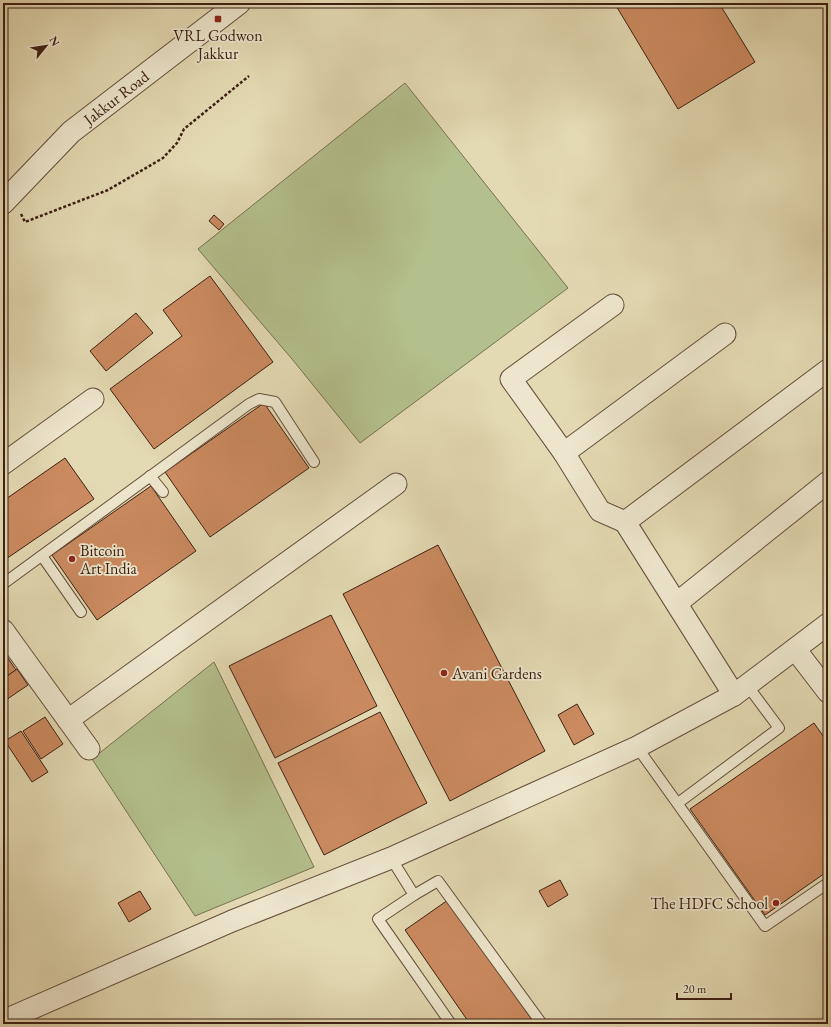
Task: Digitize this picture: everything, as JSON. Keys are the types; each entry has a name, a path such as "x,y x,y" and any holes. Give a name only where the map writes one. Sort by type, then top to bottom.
{"street":[{"name":"Jakkur Road","path":"6,199 71,132 240,3"},
{"path":"613,305 511,379 564,453 600,511 625,522 677,603 741,690"},
{"path":"564,453 725,334"},
{"path":"625,522 828,370"},
{"path":"3,464 93,399"},
{"path":"677,603 828,482"},
{"path":"68,720 396,484"},
{"path":"3,1021 232,921 391,858 637,746 741,690 828,624"},
{"path":"3,630 89,749"},
{"path":"795,649 828,692"}],"lane":[{"path":"3,584 249,404 259,399 275,402 314,462"},
{"path":"150,476 163,492"},
{"path":"42,556 81,612"},
{"path":"678,803 779,728 741,690"},
{"path":"637,746 765,926 828,883"},
{"path":"391,858 414,895"},
{"path":"451,1024 378,919 438,881 542,1024"}],"path":[{"path":"6,199 25,222 108,190 163,158 177,143 184,129 249,76"}],"green space":[{"path":"405,83 568,288 360,443 292,359 198,249"},
{"path":"214,662 314,867 195,916 92,759"}],"building":[{"path":"719,3 755,62 678,109 615,4"},
{"path":"214,215 224,224 219,230 209,221"},
{"path":"210,276 273,362 154,449 110,389 182,336 163,310"},
{"path":"136,313 153,333 106,371 90,351"},
{"path":"264,403 309,468 210,537 165,472"},
{"path":"65,458 94,499 3,561 3,501"},
{"path":"151,486 196,551 97,620 52,555"},
{"name":"Avani Gardens","path":"438,545 545,751 450,801 343,594"},
{"path":"331,615 377,706 275,758 229,666"},
{"path":"3,651 16,670 3,679"},
{"path":"17,669 28,685 3,702 3,679"},
{"path":"577,704 594,734 574,745 558,715"},
{"path":"380,712 427,803 324,855 278,763"},
{"path":"45,717 63,744 41,759 23,731"},
{"path":"814,723 828,743 828,871 765,915 690,809"},
{"path":"21,731 48,772 32,782 5,741"},
{"path":"560,880 568,895 548,907 539,891"},
{"path":"140,891 151,909 129,922 118,903"},
{"path":"448,900 535,1024 470,1024 405,930"}],"place":[{"name":"VRL Godwon Jakkur","path":"218,19"},
{"name":"Bitcoin Art India","path":"72,559"},
{"name":"Avani Gardens","path":"444,673"},
{"name":"The HDFC School","path":"776,903"}]}
